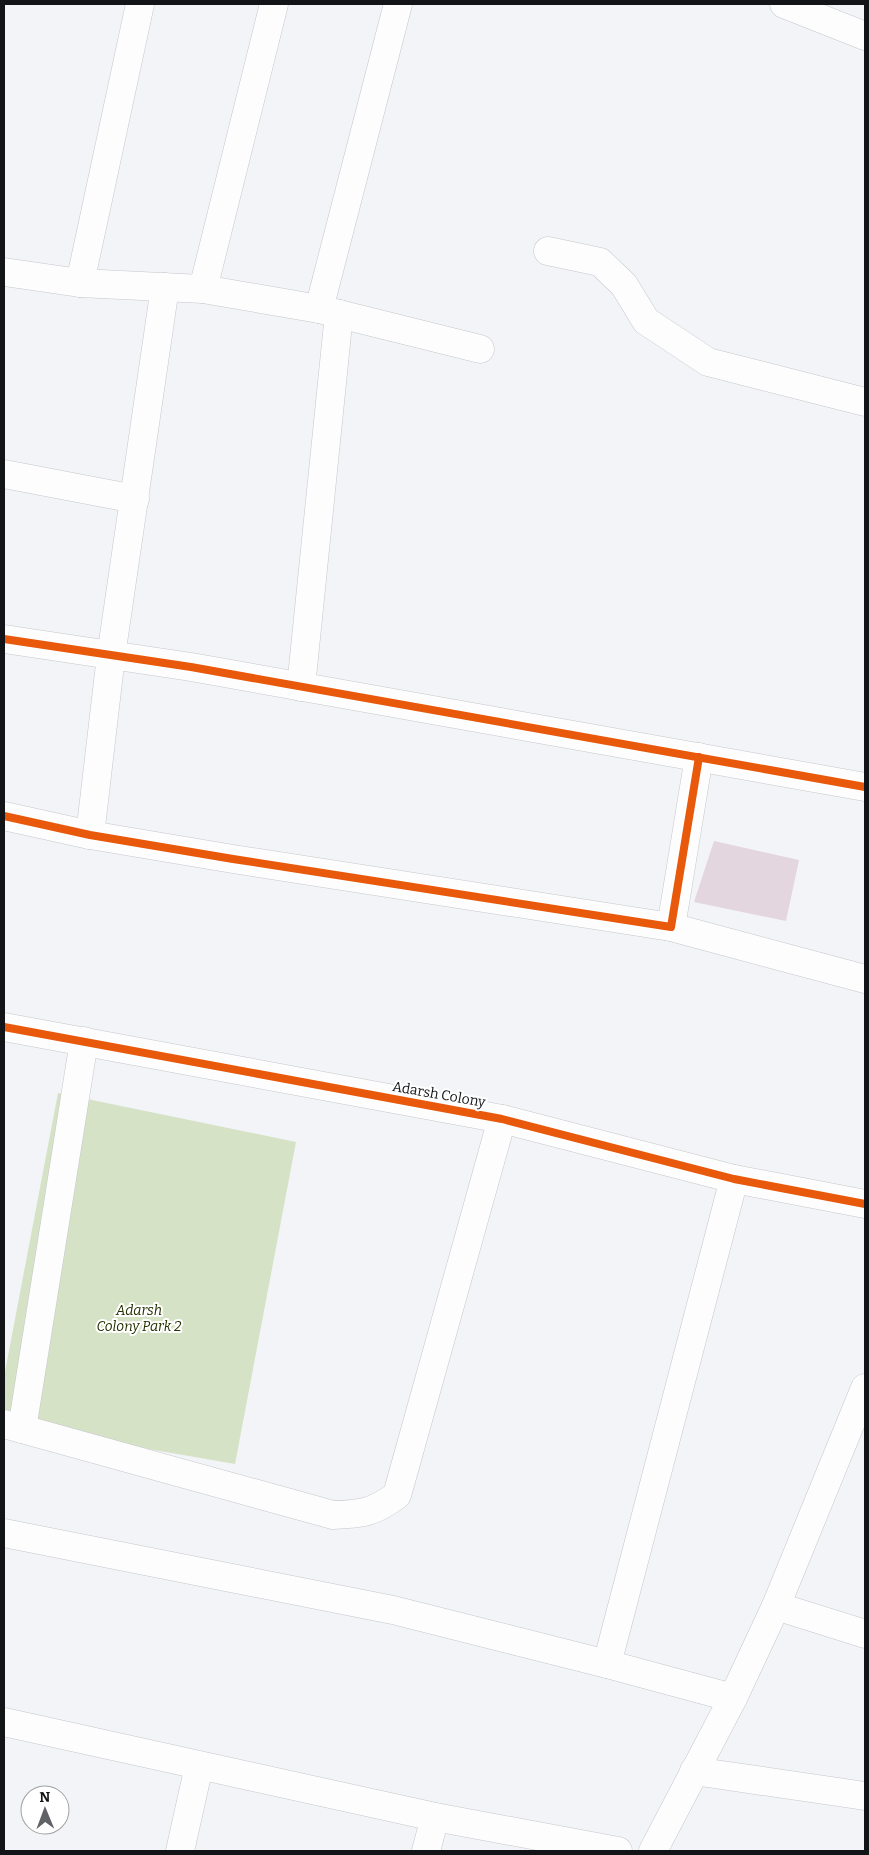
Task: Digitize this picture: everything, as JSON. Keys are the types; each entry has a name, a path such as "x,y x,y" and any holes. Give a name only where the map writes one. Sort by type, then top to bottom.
{"street":[{"path":"80,283 140,4"},
{"path":"204,289 274,4"},
{"path":"301,687 329,312 398,4"},
{"path":"784,4 865,36"},
{"path":"548,251 600,262 624,285 646,321 708,362 865,402"},
{"path":"4,272 80,283 204,289 329,312 480,349"},
{"path":"90,836 111,656 166,287"},
{"path":"4,474 135,499"},
{"path":"4,639 191,668 865,787"},
{"path":"671,927 699,757"},
{"path":"4,816 90,836 671,927 865,979"},
{"name":"Adarsh Colony","path":"4,1027 502,1119 734,1179 865,1204"},
{"path":"84,1042 13,1426 333,1515 363,1514 381,1507 397,1495 502,1119"},
{"path":"607,1664 734,1179"},
{"path":"653,1851 733,1698 776,1606 865,1388"},
{"path":"4,1533 393,1610 733,1698"},
{"path":"776,1606 865,1634"},
{"path":"4,1722 434,1817 618,1851"},
{"path":"180,1851 199,1766"},
{"path":"694,1771 865,1796"},
{"path":"426,1851 434,1817"}],"green space":[{"name":"Adarsh Colony Park 2","path":"58,1093 296,1142 235,1464 4,1424 4,1377"}],"building":[{"path":"714,841 799,860 786,921 694,902"}],"cycle path":[{"path":"4,639 191,667 865,787"},
{"path":"4,816 90,835 233,859 671,927 699,757"},
{"path":"4,1027 502,1119 734,1179 865,1204"}]}
